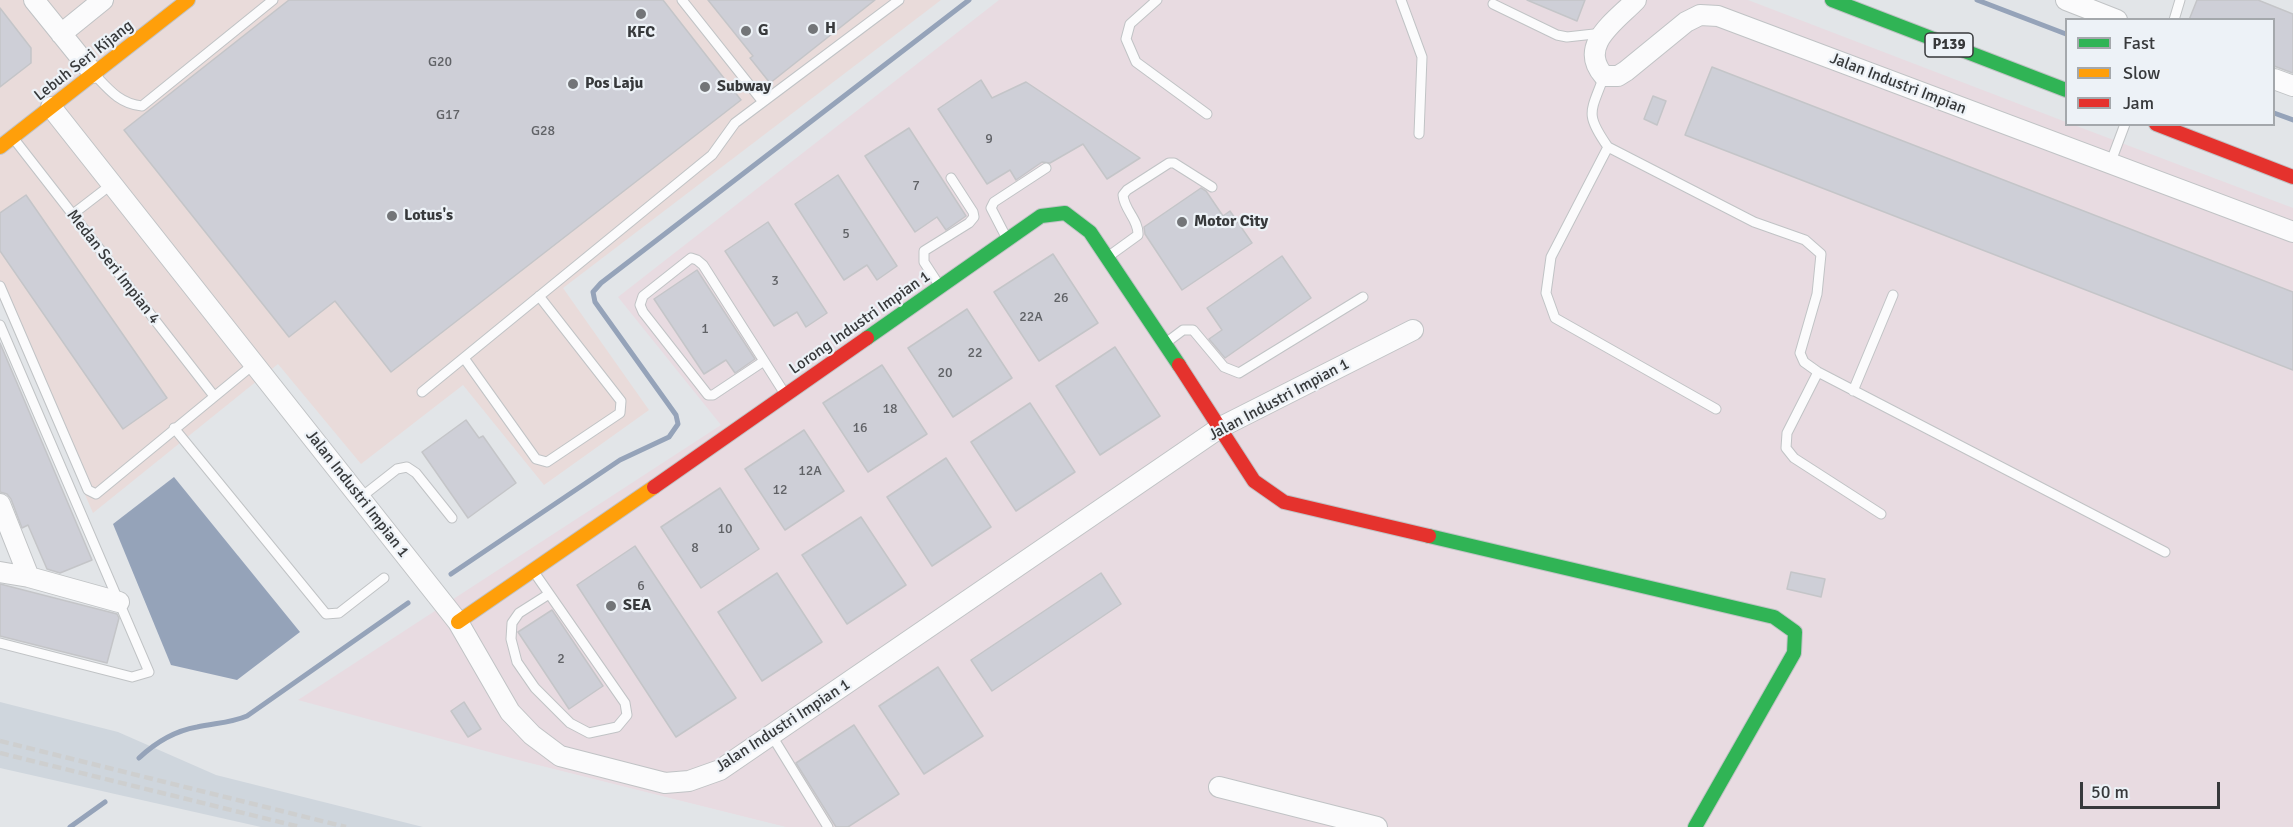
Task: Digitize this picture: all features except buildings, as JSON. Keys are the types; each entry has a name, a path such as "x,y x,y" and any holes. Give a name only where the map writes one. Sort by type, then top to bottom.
{"street":[{"path":"34,0 93,73"},
{"path":"61,33 103,0"},
{"name":"Lebuh Seri Kijang","path":"0,147 188,0"},
{"path":"1604,76 1597,68 1593,53 1597,41 1636,0"},
{"name":"P139","path":"1832,0 2065,89"},
{"path":"2066,0 2112,18"},
{"name":"Jalan Industri Impian","path":"1604,76 1618,76 1686,22 1700,15 1718,16 2293,232"},
{"path":"2275,79 2293,86"},
{"name":"Jalan Industri Impian 1","path":"51,107 458,622 510,712 532,735 560,756 665,783 689,781 720,770 1221,428 1413,330"},
{"path":"2161,126 2293,177"},
{"name":"Lorong Industri Impian 1","path":"458,622 1041,216 1065,213 1090,232 1254,481 1284,502 1774,617 1795,632 1794,653 1695,827"},
{"path":"0,504 30,577"},
{"path":"0,572 30,577 119,602"},
{"path":"1219,787 1377,827"}],"lane":[{"path":"93,73 118,99 130,105 142,106 273,0"},
{"path":"682,0 763,102"},
{"path":"422,392 712,155 735,123 899,0"},
{"path":"1157,0 1130,24 1126,39 1136,62 1207,114"},
{"path":"1401,0 1422,57 1419,134"},
{"path":"2175,18 2180,0"},
{"path":"1493,4 1557,35 1567,37 1603,33"},
{"path":"1604,76 1591,110 1593,126 1608,147 1754,222 1806,240 1821,254 1817,294 1800,353 1804,362 1853,391 2165,552"},
{"path":"2110,164 2124,126"},
{"name":"Medan Seri Impian 4","path":"13,137 214,396"},
{"path":"1608,147 1551,257 1546,293 1555,318 1716,409"},
{"path":"1107,257 1138,235 1139,229 1123,201 1123,195 1127,189 1169,163 1174,163 1212,187"},
{"path":"1008,239 991,208 994,202 1046,168"},
{"path":"940,287 924,262 924,251 969,223 974,217 951,178"},
{"path":"73,214 112,184"},
{"path":"764,361 713,395 708,395 643,312 640,305 643,296 691,258 698,260 764,361 785,396"},
{"path":"0,285 88,490 96,494 254,364"},
{"path":"1853,391 1893,295"},
{"path":"464,358 540,462 547,462 620,412 621,401 539,296"},
{"path":"1165,344 1183,330 1193,330 1224,367 1239,373 1363,297"},
{"path":"0,325 149,672 132,677 0,643"},
{"path":"1818,372 1787,433 1786,448 1794,458 1881,514"},
{"path":"174,428 326,615 339,613 384,578"},
{"path":"360,498 397,469 407,467 416,473 452,518"},
{"path":"533,570 626,703 627,715 617,727 589,733 570,723 535,688 517,662 511,639 512,623 519,614 549,594"},
{"path":"772,736 828,827"}],"shaded area":[{"path":"0,0 941,0 563,288 649,410 544,485 463,385 361,464 278,364 93,513 0,299"},
{"path":"999,0 1748,0 2065,122 2065,126 2077,126 2293,208 2293,827 786,827 526,762 298,700 721,425 618,297"},
{"path":"0,702 118,732 216,775 423,827 261,827 0,768"}],"water":[{"path":"174,477 300,632 237,680 171,665 113,524"}],"waterway":[{"path":"451,574 620,460 669,437 678,424 676,415 595,302 593,292 601,283 969,0"},
{"path":"1977,0 2065,34"},
{"path":"2275,113 2293,120"},
{"path":"139,758 173,734 247,716 408,603"},
{"path":"70,827 105,802"}],"railway":[{"path":"0,741 346,827"},
{"path":"0,753 300,827"}],"traffic: fast":[{"path":"1832,0 2065,90"},
{"path":"867,338 1041,216 1065,213 1090,232 1179,365"},
{"path":"1429,536 1774,617 1795,632 1794,653 1695,827"}],"traffic: slow":[{"path":"0,147 188,0"},
{"path":"458,622 654,487"}],"traffic: jam":[{"path":"2161,126 2293,177"},
{"path":"654,487 867,338"},
{"path":"1179,365 1254,481 1284,502 1429,536"}],"place":[{"name":"KFC","path":"641,14"},
{"name":"H","path":"813,29"},
{"name":"G","path":"746,31"},
{"name":"Pos Laju","path":"573,84"},
{"name":"Subway","path":"705,87"},
{"name":"Lotus's","path":"392,216"},
{"name":"Motor City","path":"1182,222"},
{"name":"SEA","path":"611,606"}]}
